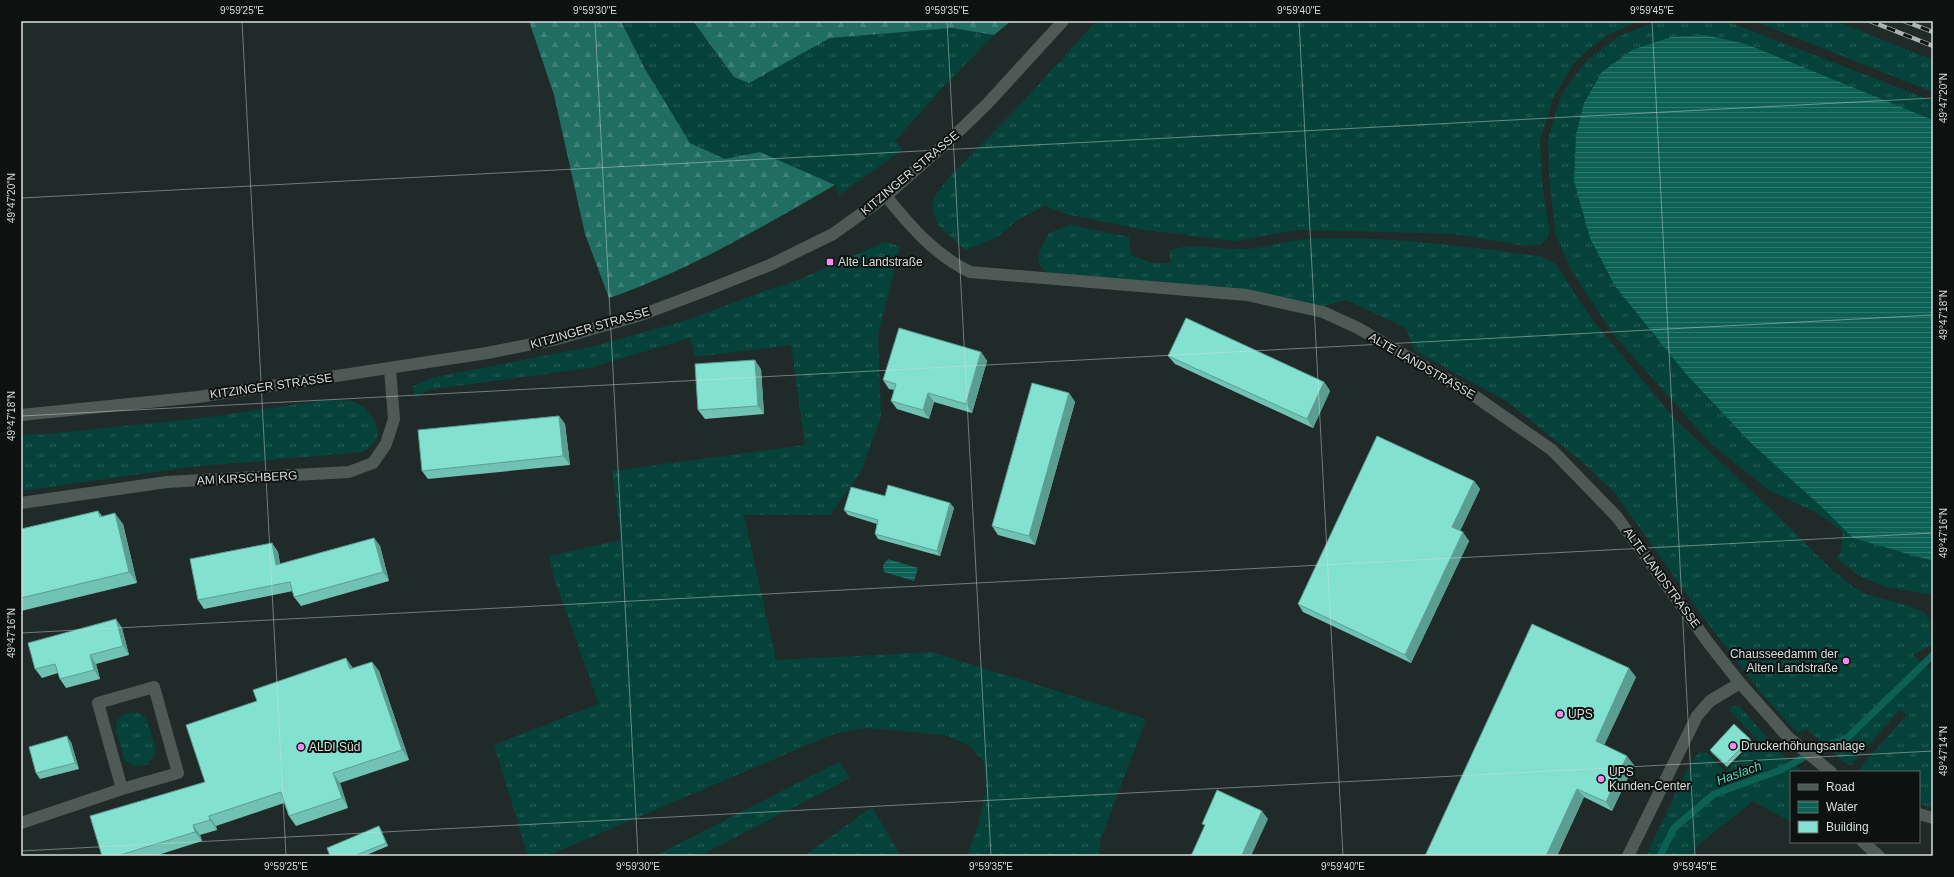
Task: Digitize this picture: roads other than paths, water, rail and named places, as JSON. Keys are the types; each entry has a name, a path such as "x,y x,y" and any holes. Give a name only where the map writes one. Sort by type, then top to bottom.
{"street":[{"name":"KITZINGER STRASSE","path":"21,415 198,397 390,369 487,353 557,339 641,315 770,265 833,234 856,218 886,196 954,136 988,103 1063,21"},
{"name":"ALTE LANDSTRASSE","path":"886,196 916,233 954,264 970,272 1247,296 1323,312 1358,328 1473,395 1552,450 1618,517 1710,646 1740,683 1789,738 1828,771"},
{"name":"AM KIRSCHBERG","path":"21,504 167,482 349,472 372,463 386,444 394,419 390,369"},
{"path":"1628,856 1697,716 1710,701 1740,683"},
{"path":"21,823 122,789 178,773 154,687 98,702 122,789"},
{"path":"1920,814 1933,818"},
{"path":"1864,843 1879,856"}],"water":[{"path":"1705,35 1746,44 1933,120 1933,561 1853,538 1824,509 1751,443 1686,374 1615,286 1590,238 1574,181 1576,135 1584,103 1602,72 1632,50 1671,37"},
{"path":"888,559 918,568 914,581 884,572 883,565"}],"waterway":[{"name":"Haslach","path":"1660,856 1674,828 1714,794 1781,770 1826,745 1846,739 1933,655"}],"railway":[{"path":"1870,21 1933,46"},
{"path":"1904,21 1933,32"}],"place":[{"name":"Alte Landstraße","path":"830,262"},
{"name":"Chausseedamm der Alten Landstraße","path":"1846,661"},
{"name":"UPS","path":"1560,714"},
{"name":"Druckerhöhungsanlage","path":"1733,746"},
{"name":"ALDI Süd","path":"301,747"},
{"name":"UPS Kunden-Center","path":"1601,779"}]}
